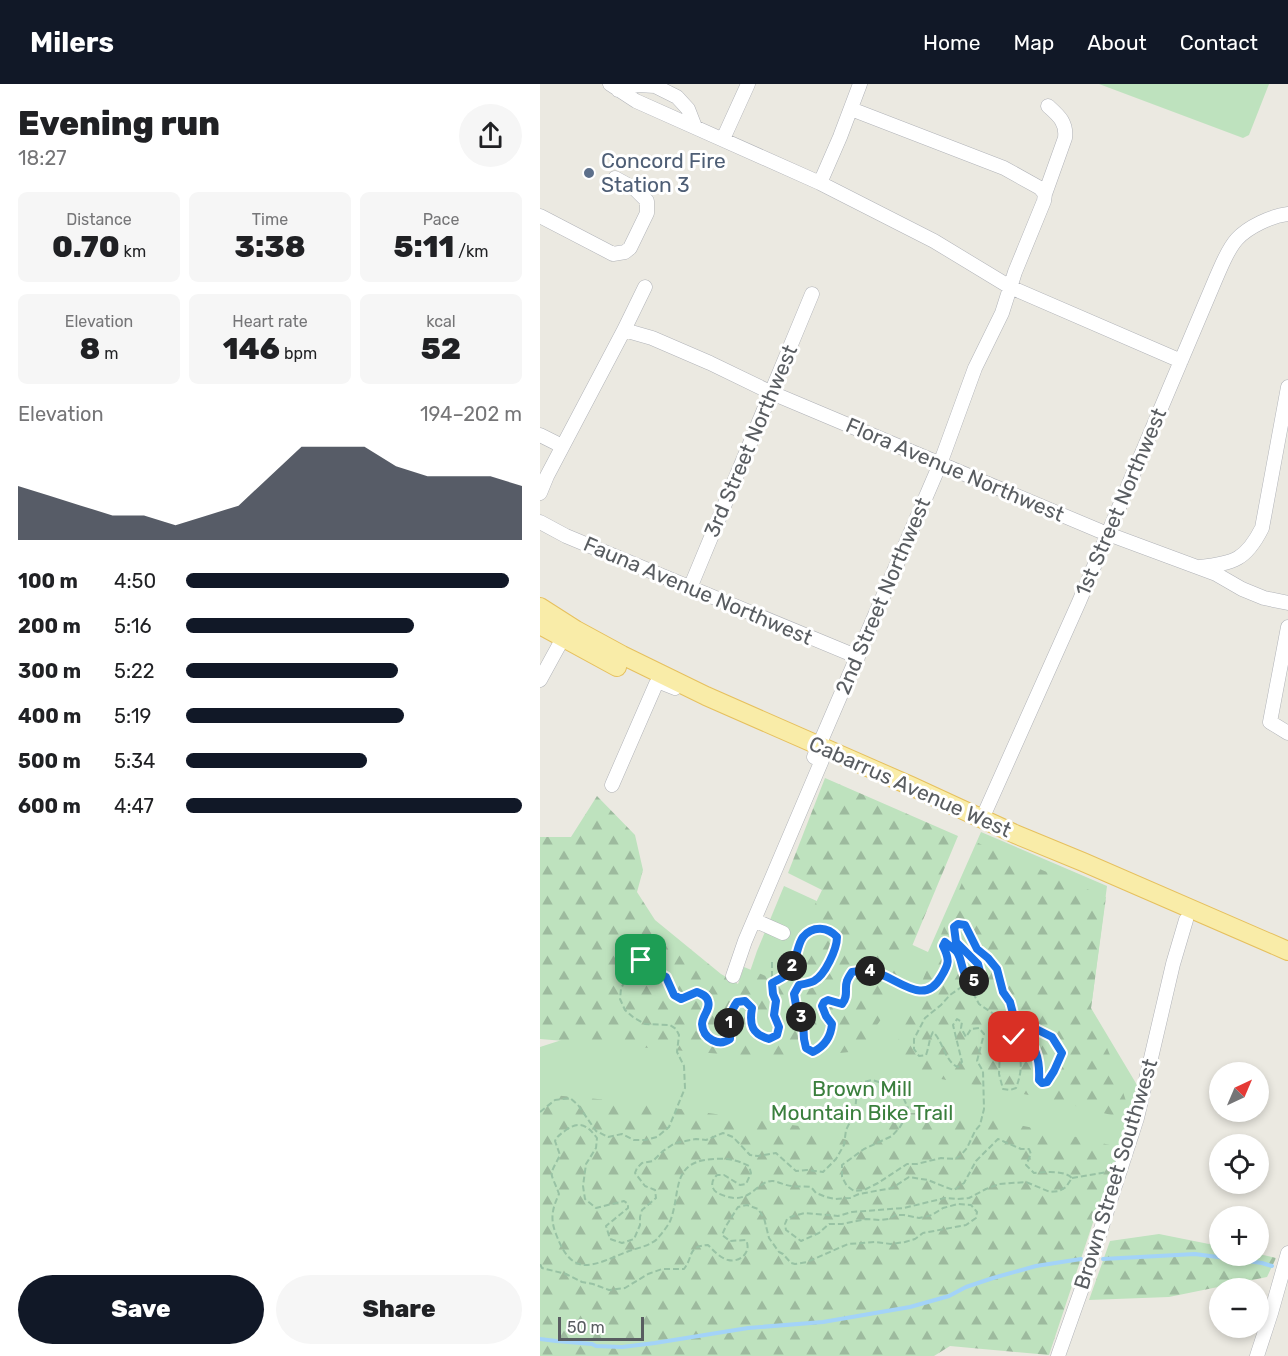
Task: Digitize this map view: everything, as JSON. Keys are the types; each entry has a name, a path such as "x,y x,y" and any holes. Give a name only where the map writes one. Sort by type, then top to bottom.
{"main road":[{"name":"Cabarrus Avenue West","path":"540,607 622,656 910,799 1011,846 1079,873 1288,964"},
{"name":"Cabarrus Avenue West","path":"540,625 655,686 982,819 1288,951"}],"street":[{"path":"820,183 860,84"},
{"path":"723,139 747,85"},
{"path":"614,87 655,86 677,97 688,109 694,127"},
{"path":"614,87 636,101 820,183 934,241 1010,287 1181,361"},
{"name":"2nd Street Northwest","path":"733,976 818,754 940,464 975,368 1002,313 1045,197 1066,131 1061,117 1047,106"},
{"path":"851,109 1004,168 1040,188 1045,197"},
{"path":"540,216 613,254 625,252 630,248 647,213 647,201 635,189 615,178"},
{"name":"1st Street Northwest","path":"982,819 1074,613 1227,253 1236,240 1248,231 1266,220 1288,214"},
{"path":"540,493 645,287"},
{"name":"3rd Street Northwest","path":"690,588 812,294"},
{"name":"Flora Avenue Northwest","path":"624,330 652,338 711,363 772,393 1108,534 1198,567 1222,571 1242,589 1264,598 1288,603"},
{"path":"1222,571 1254,544 1262,528 1285,416 1288,387"},
{"path":"541,437 562,446"},
{"name":"Fauna Avenue Northwest","path":"540,522 566,536 858,657"},
{"path":"1288,627 1270,723 1288,733"},
{"path":"540,680 563,638"},
{"path":"612,785 657,683 660,682 680,691 706,696"},
{"path":"754,920 783,933"},
{"name":"Brown Street Southwest","path":"1058,1356 1137,1118 1173,963 1186,920"},
{"path":"1257,1356 1288,1253"}],"path":[{"path":"772,983 785,976 791,969 802,938 813,930 823,928 837,937 837,943 823,971 814,981 799,985 794,994 797,1011 803,1021 806,1048 813,1052 821,1048 832,1033 832,1024 822,1006 828,1000 842,1004 845,1001 846,983 852,972 873,971 920,992 930,990 948,966 948,956 943,946 945,942 957,952 963,973 968,979 973,982 977,980 981,975 978,964 956,942 954,927 958,924 965,925 977,949 997,969 1003,992 1010,1002 1015,1021 1052,1037 1062,1053 1047,1082 1042,1083 1039,1080 1039,1059 1027,1039 1017,1035 1014,1037 1020,1057 1021,1074 1016,1088 1003,1089 999,1074 1001,1026 998,1017 979,1004 972,991 968,988 960,988 950,994 925,1018 914,1040 914,1049 919,1056 926,1055 933,1032 938,1036 942,1048 953,1065 958,1067 962,1062 953,1025 957,1019 962,1022 961,1028 966,1037 972,1029 980,1028 984,1034 977,1061 982,1071 984,1110 980,1125 960,1156 955,1159 941,1158 907,1164 864,1190 854,1191 847,1186 842,1177 842,1165 864,1149 892,1136 907,1115 908,1108 903,1097 893,1086 872,1080 860,1083 855,1112 846,1130 844,1145 836,1159 823,1172 796,1171 776,1153 750,1155 734,1137 723,1133 706,1140 696,1139 675,1143 663,1150 653,1161 642,1163 635,1173 645,1186 655,1190 656,1198 642,1210 640,1225 634,1239 622,1243 610,1239 606,1226 628,1208 627,1204 624,1201 596,1208 585,1199 583,1186 586,1164 596,1148 597,1138 583,1125 573,1125 557,1136 555,1141 560,1155 550,1172 559,1194 551,1218 567,1257 576,1263 591,1266 656,1240 670,1221 678,1180 689,1167 701,1160 730,1159 749,1166 751,1173 746,1184 740,1185 724,1175 717,1175 713,1180 712,1186 716,1192 736,1198 744,1197 772,1181 790,1186 811,1186 816,1193 835,1198 850,1198 859,1194 892,1188 909,1176 928,1180 954,1190 964,1182 976,1161 998,1139 1021,1149 1029,1149 1031,1154 1026,1165 1034,1173 1062,1172 1072,1178"},
{"path":"540,1112 555,1100 570,1098 578,1105 596,1131 608,1137 622,1134 634,1140 645,1140 657,1137 669,1127 685,1088 684,1066 677,1052 679,1035 676,1029 670,1025 645,1024 625,1010 620,999 621,989 630,969 641,960 649,968 666,977 674,995 681,999 697,992 705,996 709,1007 704,1014 702,1025 706,1036 716,1042 725,1042 730,1039 729,1018 737,1002 745,1001 752,1008 750,1021 753,1030 769,1039 777,1035 779,1027 774,1015 776,1001 773,994 772,962"},
{"path":"540,1264 542,1268 609,1290 625,1288 648,1274 662,1269 684,1269 691,1251 699,1246 708,1245 718,1255 728,1260 738,1260 744,1257 747,1251 749,1245 746,1240 730,1241 722,1235 738,1207 747,1205 758,1209 764,1218 769,1238 779,1252 795,1264 807,1262 848,1244 905,1242 923,1233 966,1225 976,1218 977,1212 971,1205 958,1204 919,1218 896,1215 881,1220 866,1219 829,1224 819,1233 801,1241 786,1230 787,1219 794,1216 805,1213 838,1216 852,1212 904,1208 945,1198 969,1198 999,1184 1026,1182 1050,1192 1059,1191 1066,1187 1072,1178 1105,1171 1119,1174"}],"green space":[{"path":"1099,84 1269,84 1249,135 1243,138"},
{"path":"825,778 958,836 882,1018 859,1051 783,1059 540,1039 540,837 571,837 597,796 635,835 643,870 637,892 655,920 721,974 738,984 744,967 778,981 822,890 788,873"},
{"name":"Brown Mill Mountain Bike Trail","path":"981,832 1107,886 1091,1008 1143,1095 1108,1208 979,1235 540,1307 540,1047 743,992 784,886 928,952"},
{"path":"978,843 1106,897 1091,1008 1126,1101 1123,1118 1040,1097 908,1073 894,1051"},
{"path":"540,1094 632,1102 806,1127 853,1142 890,1113 958,1113 1118,1147 1049,1355 950,1346 934,1356 540,1356"},
{"path":"1159,1234 1209,1244 1209,1266 1269,1266 1269,1256 1276,1258 1267,1277 1209,1278 1209,1289 1169,1297 1089,1300 1110,1241"}],"waterway":[{"path":"1103,1259 1195,1254 1272,1266"},
{"path":"540,1339 622,1347 748,1328 823,1322 910,1307 949,1296 966,1287 993,1278 1036,1266 1081,1259"}],"place":[{"name":"Concord Fire Station 3","path":"589,173"}],"route":[{"path":"641,960 649,968 666,977 674,995 681,999 697,992 705,996 709,1007 704,1014 702,1025 706,1036 716,1042 725,1042 730,1039 729,1018 732,1009 737,1002 745,1001 752,1008 750,1021 753,1030 769,1039 777,1035 779,1027 774,1015 776,1001 772,983 785,976 791,969 802,938 813,930 823,928 832,932 837,937 837,943 823,971 814,981 799,985 794,994 797,1011 803,1021 806,1048 813,1052 821,1048 832,1033 832,1024 822,1006 828,1000 842,1004 845,1001 846,983 852,972 873,971 920,992 930,990 948,966 948,956 943,946 945,942 957,952 963,973 968,979 973,982 977,980 981,975 978,964 956,942 954,927 958,924 965,925 977,949 997,969 1003,992 1010,1002 1015,1021 1052,1037 1062,1053 1047,1082 1042,1083 1039,1080 1039,1059 1027,1039 1021,1035 1014,1037"}]}
